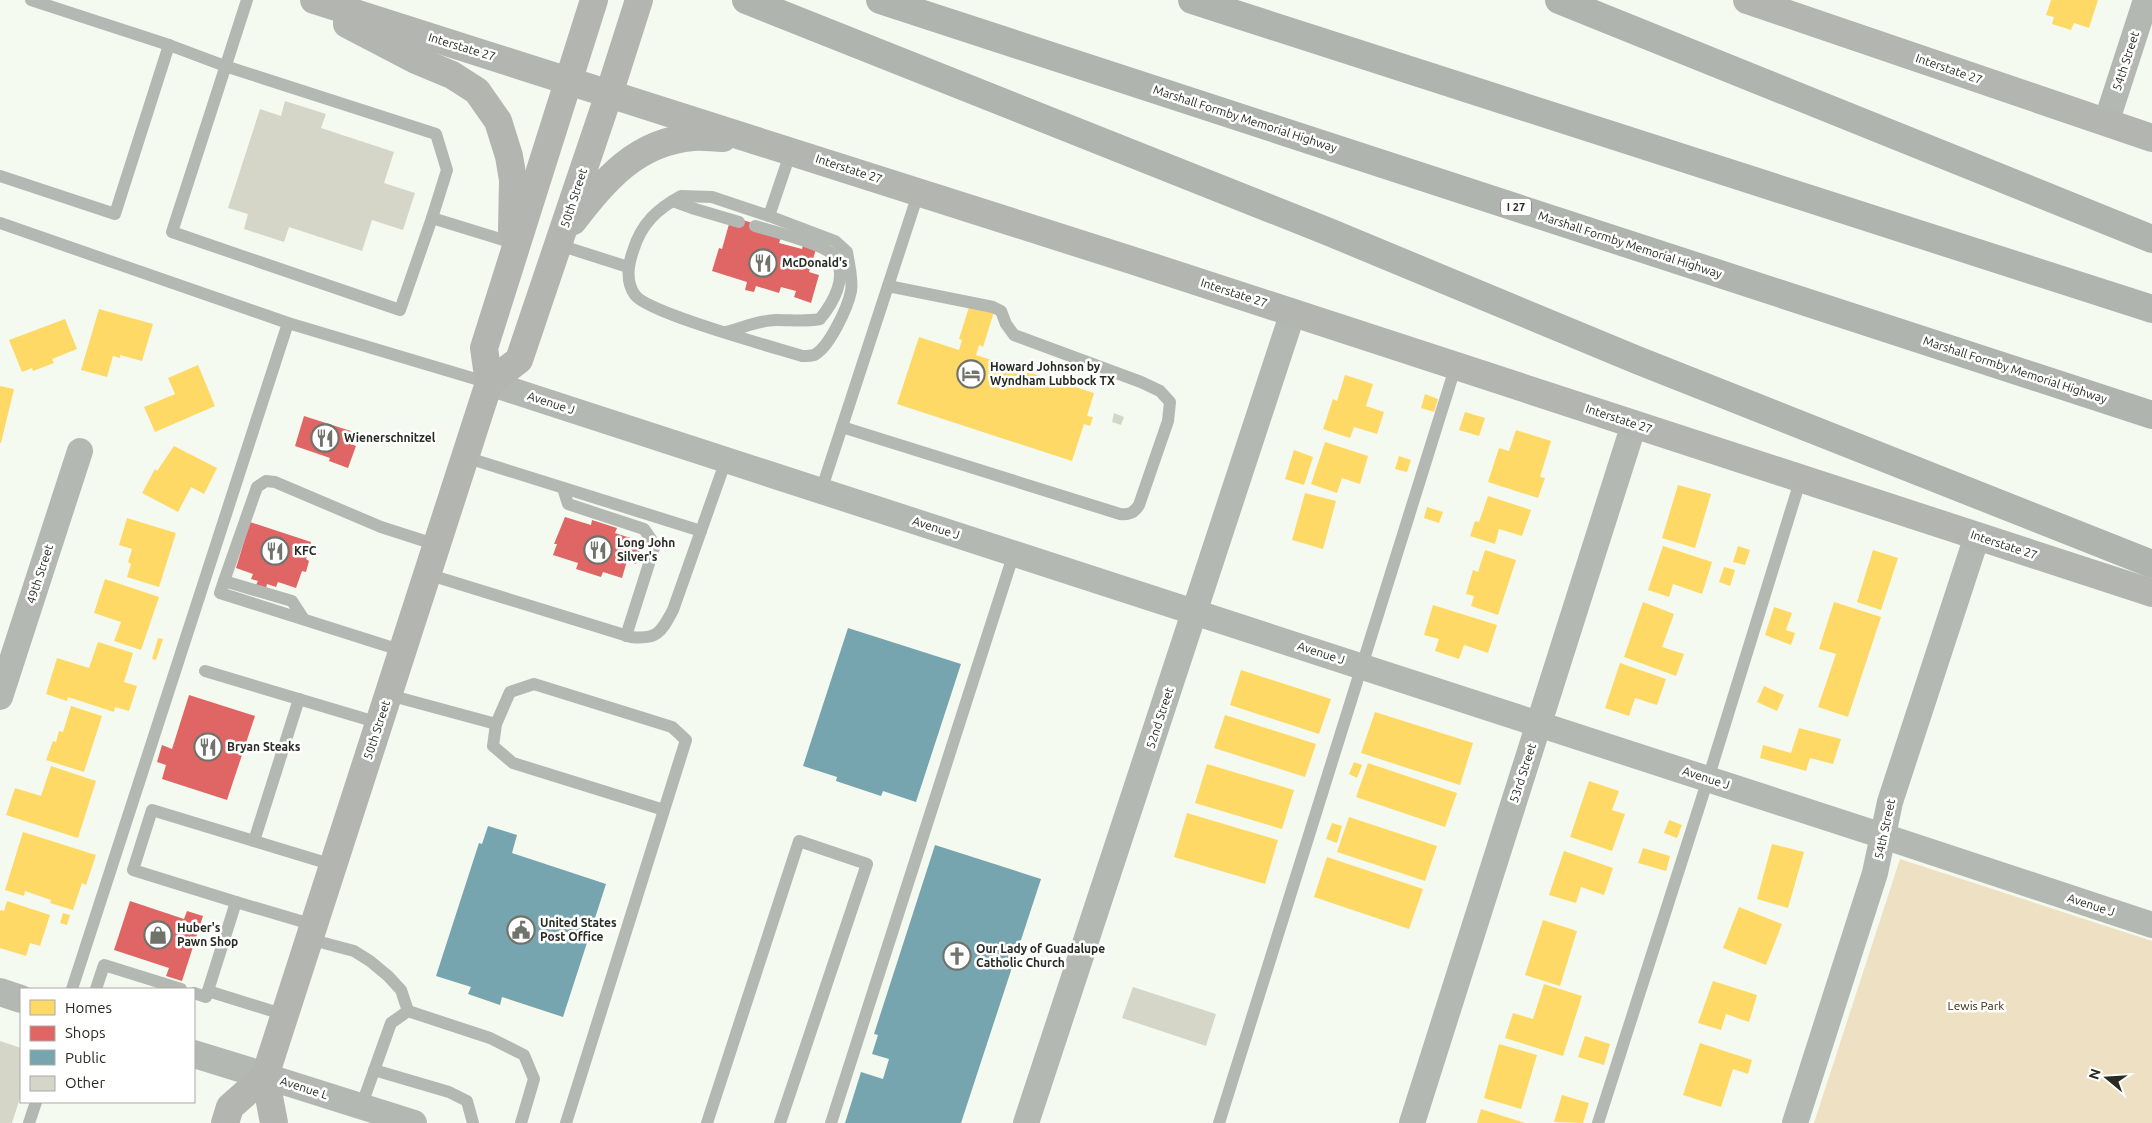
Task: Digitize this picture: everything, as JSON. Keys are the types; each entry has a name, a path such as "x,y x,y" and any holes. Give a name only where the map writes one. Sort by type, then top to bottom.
{"highway":[{"path":"746,0 1329,232 1637,360 2152,564"},
{"name":"Marshall Formby Memorial Highway","path":"880,0 2152,415"},
{"path":"1192,0 2152,310"},
{"path":"1560,0 2152,238"}],"main road":[{"path":"301,0 416,60 452,75 477,91 498,121 509,156 513,180 513,218 505,282"},
{"name":"Interstate 27","path":"314,0 1293,312 2152,593"},
{"name":"50th Street","path":"274,1123 265,1076 489,383 484,348 594,0"},
{"name":"50th Street","path":"489,383 519,360 639,0"},
{"name":"Interstate 27","path":"1746,0 2152,138"},
{"path":"560,240 591,198 616,170 639,153 664,142 693,137 729,138 780,148"},
{"path":"225,1123 230,1107 265,1076"}],"street":[{"name":"54th Street","path":"2106,123 2146,0"},
{"name":"52nd Street","path":"1026,1123 1293,312"},
{"name":"Avenue J","path":"489,383 2152,925"},
{"name":"53rd Street","path":"1412,1123 1634,424"},
{"name":"49th Street","path":"0,697 80,450"},
{"name":"54th Street","path":"1795,1123 1875,874 1890,802 1977,536"},
{"path":"0,992 20,999"},
{"name":"Avenue L","path":"195,1054 265,1076 364,1113 414,1123"}],"lane":[{"path":"31,0 225,66 436,134 447,170 400,310 172,232 225,66 247,0"},
{"path":"0,176 115,214 169,46"},
{"path":"769,216 780,148"},
{"path":"821,491 919,192"},
{"path":"682,196 712,198 769,216 835,241 847,252 851,290 846,309 837,327 821,348 813,355 802,356 726,332 643,302 634,294 628,279 628,267 635,243 645,224 654,213 673,200 682,196"},
{"path":"673,200 695,209 739,222"},
{"path":"432,218 510,242"},
{"path":"0,223 288,323 489,383"},
{"path":"726,332 765,321 802,322 820,319 831,305 840,281 839,267 833,255 822,248 755,226"},
{"path":"560,240 628,267"},
{"path":"842,428 1126,515 1135,511 1139,505 1168,421 1170,402 1160,391 1141,382 1014,335 1006,324 1001,311 993,307 888,286"},
{"path":"72,988 288,323"},
{"path":"1219,1123 1456,365"},
{"path":"465,458 700,531"},
{"path":"428,574 626,636 647,639 662,631 673,610 726,460"},
{"path":"1598,1123 1708,779 1800,478"},
{"path":"403,651 220,593 257,487 266,481 275,482 382,527 437,545"},
{"path":"563,488 568,504 644,529 655,545 626,636"},
{"path":"831,1123 1014,553"},
{"path":"205,671 379,723"},
{"path":"566,1123 686,740 672,727 534,684 510,692 496,724 493,746 513,763 664,810"},
{"path":"389,694 496,724"},
{"path":"254,841 299,699"},
{"path":"333,865 152,810 133,870 236,902 354,951 370,961 401,990 408,1011"},
{"path":"707,1123 799,841 867,864 780,1123"},
{"path":"195,993 206,997 236,902"},
{"path":"96,988 104,965 178,988"},
{"path":"208,991 285,1015"},
{"path":"364,1113 374,1070 391,1023 408,1011"},
{"path":"408,1011 490,1038 524,1055 534,1079 521,1123"},
{"path":"374,1070 449,1092 467,1101 473,1123"},
{"path":"29,1123 36,1103"}],"green space":[{"name":"Lewis Park","path":"1900,859 2152,941 2152,1123 1814,1123"}],"building: Homes":[{"path":"2051,0 2098,0 2089,28 2074,23 2071,30 2052,24 2054,17 2046,15"},
{"name":"Howard Johnson by Wyndham Lubbock TX","path":"970,304 994,312 983,347 979,345 976,355 1094,393 1087,416 1093,417 1090,426 1084,424 1072,461 897,404 919,337 959,350 962,340 959,339"},
{"path":"99,309 153,324 142,361 120,355 120,358 113,356 107,377 81,370"},
{"path":"65,319 77,349 52,359 54,363 33,371 32,368 22,372 9,340"},
{"path":"198,365 215,406 155,432 144,407 175,394 168,378"},
{"path":"1345,375 1373,384 1366,406 1384,412 1377,434 1354,427 1350,438 1323,429 1333,399 1337,401"},
{"path":"0,386 14,389 1,443 0,443"},
{"path":"1425,394 1438,399 1434,412 1421,408"},
{"path":"1465,412 1485,418 1479,436 1459,430"},
{"path":"1516,430 1551,441 1540,477 1545,478 1538,498 1488,482 1499,448 1509,451"},
{"path":"1325,442 1368,456 1360,484 1342,478 1337,493 1311,484"},
{"path":"174,446 217,468 204,494 191,487 178,512 142,493 155,469 157,471"},
{"path":"1294,450 1313,457 1304,485 1285,479"},
{"path":"1399,456 1411,460 1407,472 1395,469"},
{"path":"1678,485 1711,494 1695,548 1662,538"},
{"path":"1305,493 1336,501 1323,549 1292,540"},
{"path":"1488,496 1531,510 1522,536 1499,529 1495,544 1470,536 1475,521 1479,522"},
{"path":"1427,507 1443,512 1439,523 1424,518"},
{"path":"127,518 176,533 159,587 127,577 131,564 128,562 132,549 119,545"},
{"path":"1663,546 1712,562 1702,594 1673,584 1669,597 1648,590"},
{"path":"1738,546 1750,550 1745,565 1733,562"},
{"path":"1485,550 1516,560 1498,615 1471,606 1474,596 1466,594 1473,570 1478,572"},
{"path":"1873,550 1898,558 1881,610 1857,602"},
{"path":"1724,567 1735,570 1730,586 1719,582"},
{"path":"105,579 159,597 141,650 114,641 121,622 94,613"},
{"path":"1643,602 1674,614 1662,647 1684,654 1676,676 1624,657"},
{"path":"1834,602 1881,617 1848,717 1818,707 1836,654 1819,649"},
{"path":"1433,605 1497,625 1488,653 1464,645 1459,659 1435,651 1439,639 1424,635"},
{"path":"1774,607 1792,613 1786,630 1795,633 1791,645 1765,635"},
{"path":"158,638 163,639 156,660 152,659"},
{"path":"98,642 133,653 124,682 137,686 129,711 115,707 114,712 68,697 67,701 46,694 57,658 89,668"},
{"path":"1620,663 1666,679 1657,705 1635,698 1629,716 1605,708"},
{"path":"1241,670 1331,699 1319,734 1230,705"},
{"path":"1764,686 1784,695 1777,711 1757,702"},
{"path":"71,706 102,716 84,772 46,760 53,741 56,742 59,731 63,732"},
{"path":"1375,712 1473,743 1460,785 1361,753"},
{"path":"1225,715 1316,744 1305,777 1214,748"},
{"path":"1799,728 1841,739 1833,764 1810,758 1806,771 1760,758 1763,745 1791,753"},
{"path":"1354,762 1362,765 1357,778 1349,774"},
{"path":"1368,763 1457,793 1445,827 1356,797"},
{"path":"1207,764 1294,790 1282,829 1195,803"},
{"path":"51,766 96,781 78,838 6,815 15,788 41,796"},
{"path":"1589,781 1619,791 1612,810 1625,814 1612,851 1570,837"},
{"path":"1187,813 1278,840 1265,884 1174,857"},
{"path":"1349,817 1437,846 1425,881 1337,852"},
{"path":"1669,820 1682,825 1677,838 1664,833"},
{"path":"1332,823 1342,826 1337,843 1326,839"},
{"path":"23,832 96,855 86,885 82,883 73,910 50,903 51,900 25,891 24,896 5,890"},
{"path":"1772,844 1804,852 1788,908 1757,899"},
{"path":"1643,848 1670,856 1666,871 1638,863"},
{"path":"1564,851 1613,868 1604,895 1581,887 1576,903 1549,895"},
{"path":"1327,857 1423,889 1409,929 1314,897"},
{"path":"7,901 50,915 40,946 30,943 26,956 0,948 0,910 4,911"},
{"path":"1739,907 1782,924 1766,965 1723,948"},
{"path":"63,913 70,915 67,925 60,923"},
{"path":"1543,920 1577,931 1560,986 1525,975"},
{"path":"1713,981 1757,995 1749,1022 1726,1014 1721,1030 1698,1023"},
{"path":"1544,984 1582,996 1563,1056 1505,1038 1513,1013 1533,1019"},
{"path":"1585,1036 1610,1044 1604,1065 1578,1057"},
{"path":"1700,1043 1752,1060 1748,1074 1733,1069 1721,1107 1683,1095"},
{"path":"1499,1044 1537,1055 1521,1109 1484,1098"},
{"path":"1562,1095 1589,1103 1583,1123 1554,1122"},
{"path":"1481,1109 1525,1123 1477,1123"}],"building: Shops":[{"name":"McDonald's","path":"740,219 781,237 779,243 802,249 803,245 816,249 809,272 819,275 811,303 794,297 796,291 781,287 779,293 756,286 754,292 745,290 747,282 712,271 719,248 722,249 729,224"},
{"name":"Wienerschnitzel","path":"304,416 354,432 351,444 356,446 348,468 329,461 330,458 295,446"},
{"name":"Long John Silver's","path":"565,517 591,525 592,520 617,528 615,533 643,542 636,564 627,561 622,578 603,572 601,577 576,569 578,563 553,555 557,544 554,544"},
{"name":"KFC","path":"250,522 311,542 306,559 309,561 306,572 302,571 296,588 278,582 276,587 267,584 266,588 256,585 258,581 251,579 253,574 236,568"},
{"name":"Bryan Steaks","path":"189,695 255,716 227,800 162,779 166,765 157,762 162,745 172,749"},
{"name":"Huber's Pawn Shop","path":"130,901 184,919 187,911 203,916 182,981 166,976 169,968 114,950"}],"building: Public":[{"path":"848,628 961,664 916,802 883,791 881,796 836,781 837,777 803,766"},
{"name":"United States Post Office","path":"488,826 517,835 512,853 606,884 563,1017 502,997 500,1005 468,994 471,987 436,976 479,843 482,844"},
{"name":"Our Lady of Guadalupe Catholic Church","path":"935,845 1041,879 961,1123 845,1123 861,1072 883,1079 889,1059 872,1054 878,1035 874,1034"}],"building: Other":[{"path":"285,101 326,114 321,128 394,152 384,183 415,193 403,230 372,220 362,251 289,227 284,242 244,229 248,214 228,208 260,109 281,116"},
{"path":"1114,413 1124,417 1121,425 1112,422"},
{"path":"1133,987 1216,1014 1206,1046 1122,1018"},
{"path":"0,1041 20,1048 20,1098 12,1123 0,1123"}],"place":[{"name":"McDonald's","path":"763,263"},
{"name":"Howard Johnson by Wyndham Lubbock TX","path":"971,374"},
{"name":"Wienerschnitzel","path":"325,438"},
{"name":"Long John Silver's","path":"598,550"},
{"name":"KFC","path":"275,551"},
{"name":"Bryan Steaks","path":"208,747"},
{"name":"United States Post Office","path":"521,930"},
{"name":"Huber's Pawn Shop","path":"158,935"},
{"name":"Our Lady of Guadalupe Catholic Church","path":"957,956"}]}
